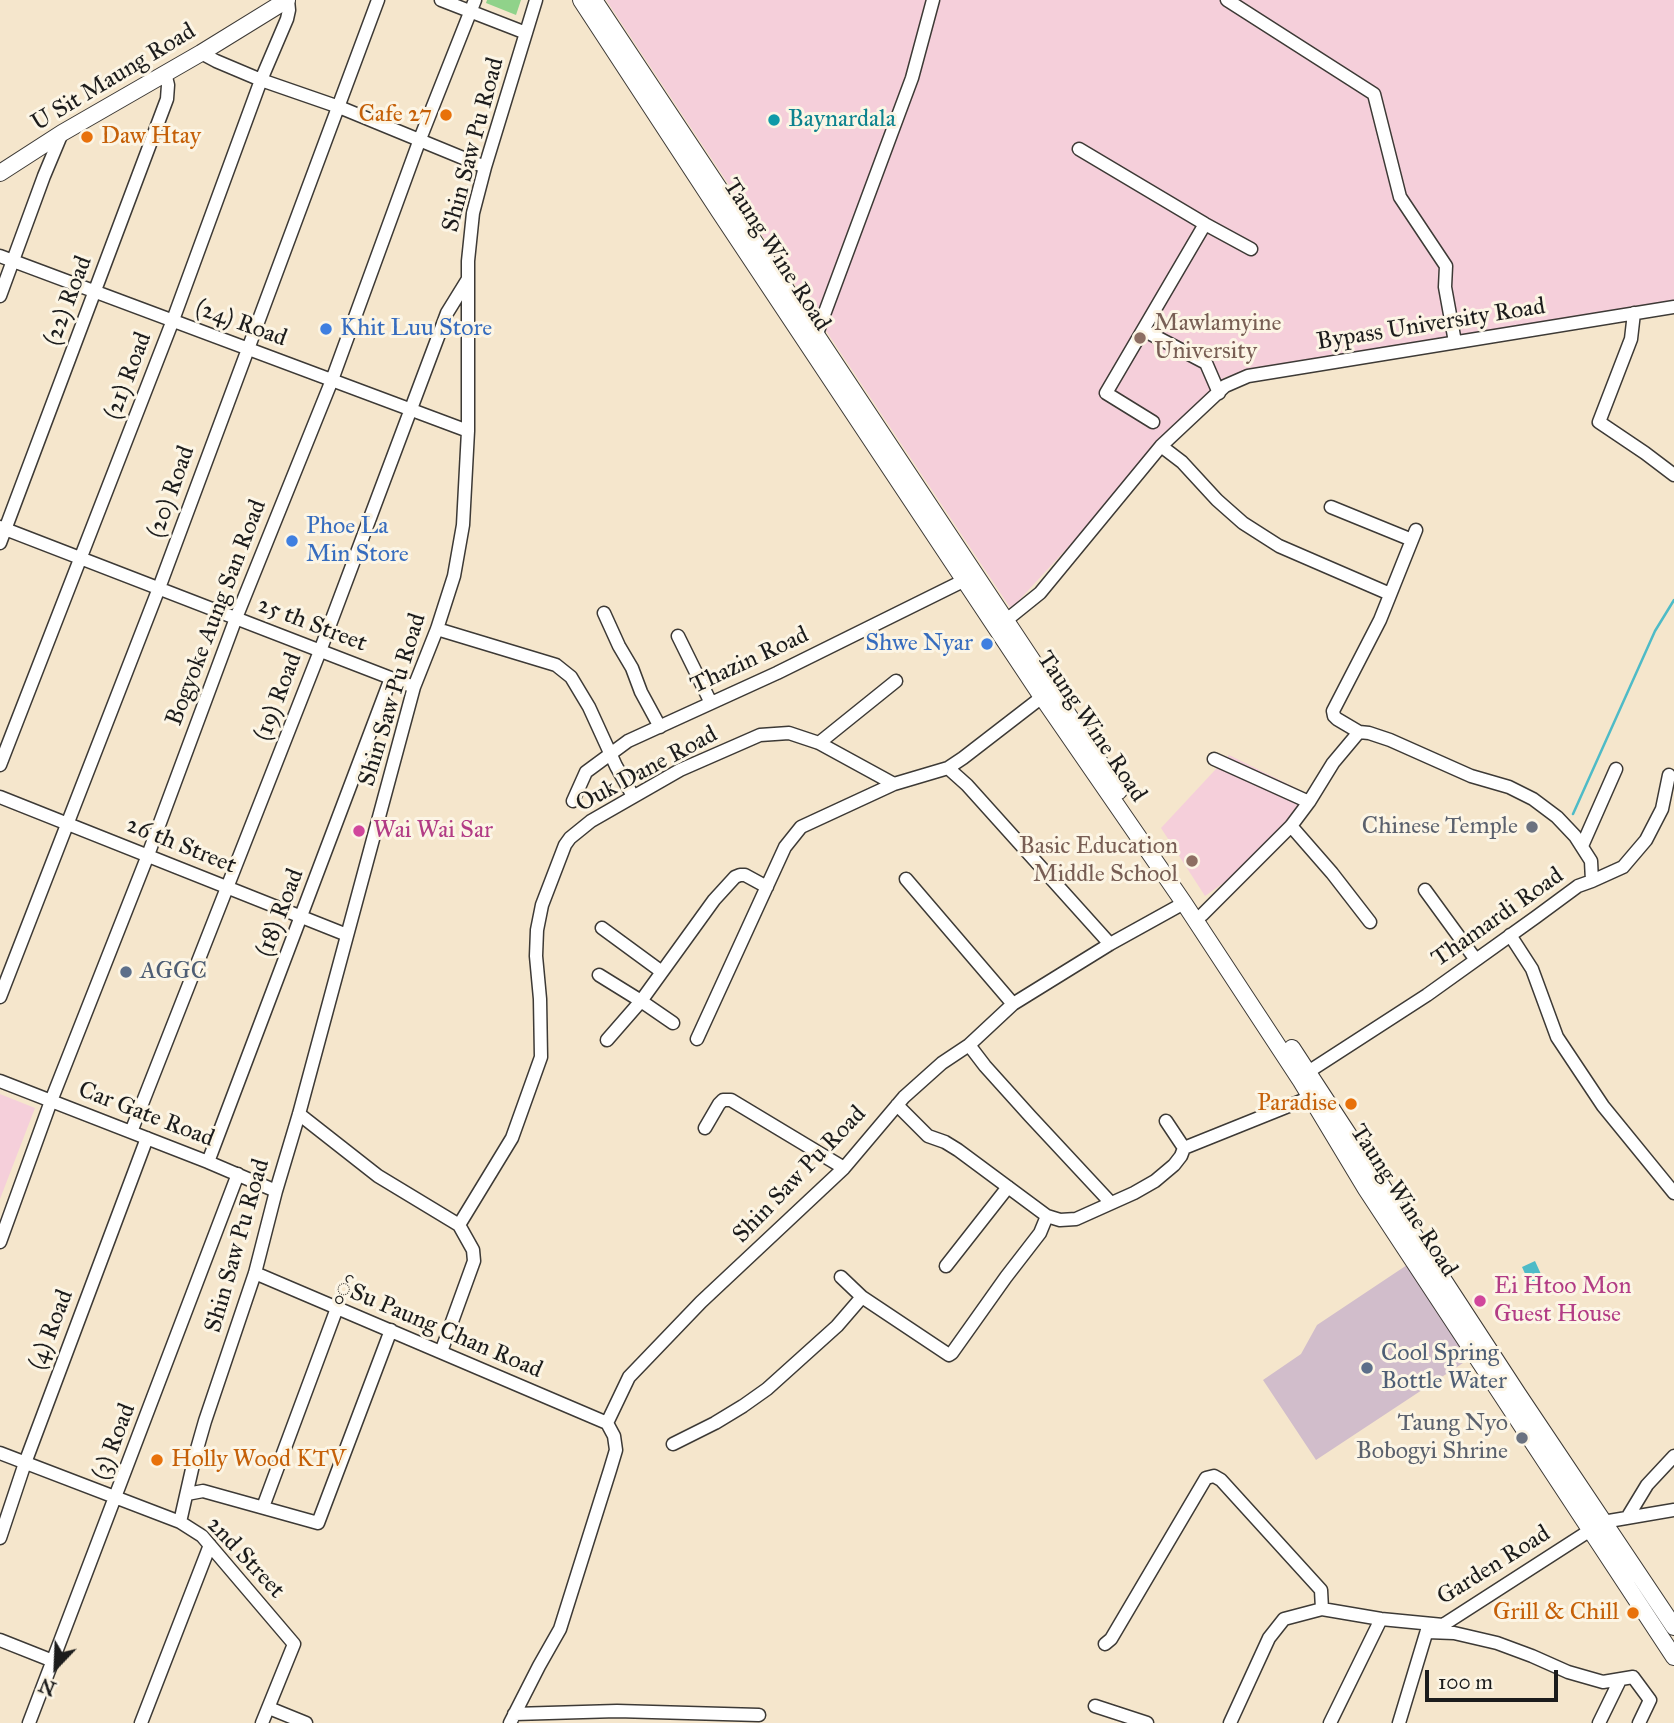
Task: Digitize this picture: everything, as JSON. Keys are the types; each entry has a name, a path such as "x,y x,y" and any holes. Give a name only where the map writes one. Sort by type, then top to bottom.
{"main road":[{"name":"U Sit Maung Road","path":"0,173 62,133 288,0"},
{"name":"Taung Wine Road","path":"590,1 1184,903 1304,1077 1311,1097 1366,1189 1597,1526 1674,1627"},
{"name":"Taung Wine Road","path":"814,341 965,580 1001,624"},
{"name":"Taung Wine Road","path":"1048,694 1202,915 1304,1077 1597,1526 1674,1657"}],"street":[{"name":"(21) Road","path":"0,765 173,320 261,80 287,19 288,0"},
{"name":"(20) Road","path":"0,998 159,588 378,0"},
{"path":"441,0 473,6 526,33"},
{"name":"Shin Saw Pu Road","path":"180,1522 205,1421 255,1273 414,687 454,576 463,525 468,431 468,261 473,213 536,0"},
{"path":"814,341 912,78 933,0"},
{"path":"1227,0 1374,94 1400,197 1446,266 1445,287 1455,342"},
{"name":"Bogyoke Aung San Road","path":"0,1242 51,1101 148,855 236,618 332,380 420,139 473,6"},
{"path":"201,52 261,80 339,107 485,167"},
{"name":"(22) Road","path":"0,543 3,528 167,99 165,73"},
{"path":"0,296 62,133"},
{"path":"1079,149 1251,249"},
{"path":"1153,422 1106,393 1205,224"},
{"name":"(24) Road","path":"0,256 468,431"},
{"name":"(19) Road","path":"131,1132 320,650 447,313 468,278"},
{"name":"Bypass University Road","path":"1001,624 1040,593 1161,446 1226,386 1248,376 1674,307"},
{"path":"1634,313 1632,339 1599,422 1674,475"},
{"path":"1143,330 1206,363 1219,393"},
{"path":"1161,446 1182,462 1217,500 1243,523 1279,546 1390,594"},
{"path":"1202,915 1291,826 1333,763 1359,732 1337,719 1334,712 1380,620 1414,535 1331,507"},
{"name":"25 th Street","path":"3,528 414,687"},
{"name":"Thazin Road","path":"573,801 586,772 628,741 777,673 965,580"},
{"path":"604,614 660,727"},
{"path":"437,629 556,665 570,677 589,707 633,796"},
{"path":"678,636 711,704"},
{"name":"(18) Road","path":"208,1162 391,678"},
{"path":"819,743 896,681"},
{"path":"697,1039 785,847 801,827 894,784 948,768 1048,694"},
{"name":"Thamardi Road","path":"1304,1077 1426,995 1578,886 1592,881 1591,861 1576,836 1533,799 1509,787 1471,776 1390,740 1359,732"},
{"name":"Ouk Dane Road","path":"459,1225 512,1138 541,1057 537,930 542,905 570,838 591,821 680,770 760,735 789,733 819,743 894,784"},
{"path":"1214,759 1309,802"},
{"path":"948,768 967,785 1110,944"},
{"path":"1582,846 1616,769"},
{"path":"1592,881 1623,867 1646,840 1662,809 1669,775"},
{"name":"26 th Street","path":"0,797 347,935"},
{"path":"1291,826 1370,922"},
{"path":"607,1040 641,1000 714,900 735,877 745,875 767,887"},
{"path":"906,878 1013,1004"},
{"path":"1425,891 1476,960"},
{"name":"Shin Saw Pu Road","path":"607,1423 629,1377 702,1302 844,1168 897,1105 942,1063 969,1045 1013,1004 1110,944 1184,903"},
{"path":"602,928 662,971"},
{"path":"1510,935 1532,969 1558,1037 1603,1106 1674,1193"},
{"path":"599,975 673,1023"},
{"path":"969,1045 985,1066 1111,1203"},
{"name":"Car Gate Road","path":"0,1081 276,1191"},
{"path":"897,1105 928,1136 946,1142 1047,1216 1060,1220 1076,1219 1155,1181 1174,1166 1184,1149 1311,1097"},
{"path":"705,1128 719,1104 723,1100 731,1100 844,1168"},
{"path":"299,1114 378,1176 459,1225 473,1250 474,1261 441,1352"},
{"path":"1166,1121 1184,1149"},
{"name":"(4) Road","path":"0,1538 24,1463 147,1138"},
{"name":"(3) Road","path":"29,1723 238,1174"},
{"path":"946,1266 1008,1187"},
{"path":"841,1277 862,1297 949,1355 1040,1233 1047,1216"},
{"name":"်ွSu Paung Chan Road","path":"255,1273 607,1423"},
{"path":"673,1444 715,1423 767,1389 837,1326 862,1297"},
{"path":"263,1507 337,1308"},
{"path":"187,1494 203,1491 318,1523 391,1330"},
{"path":"607,1423 614,1436 616,1450 560,1629 538,1665 512,1718 617,1711 759,1715"},
{"name":"2nd Street","path":"0,1453 180,1522 202,1536 294,1644 269,1707"},
{"path":"1627,1518 1647,1485 1674,1456"},
{"path":"1105,1644 1111,1639 1206,1478 1214,1476 1222,1480 1321,1590 1322,1609"},
{"path":"1597,1526 1674,1510"},
{"name":"Garden Road","path":"1230,1723 1269,1638 1284,1619 1322,1609 1428,1628 1443,1625 1597,1526"},
{"path":"141,1723 210,1545"},
{"path":"1330,1723 1381,1619"},
{"path":"1399,1723 1428,1628 1497,1643 1568,1672 1603,1682 1633,1677 1650,1700 1639,1723"},
{"path":"0,1640 53,1661"},
{"path":"1599,1723 1620,1679"},
{"path":"1095,1706 1147,1723"},
{"path":"262,1723 269,1707 306,1723"}],"shaded area":[{"name":"Mawlamyine University","path":"606,0 1674,0 1674,300 1225,377 1011,609"},
{"path":"1229,755 1308,794 1249,865 1205,896 1161,828"},
{"path":"0,1094 35,1108 0,1199"},
{"name":"Cool Spring Bottle Water","path":"1410,1263 1472,1357 1316,1460 1263,1380 1301,1354 1317,1325"}],"green space":[{"path":"487,0 521,0 516,15 486,3"}],"water":[{"path":"1535,1261 1545,1283 1532,1289 1522,1267"}],"waterway":[{"path":"1573,814 1655,631 1674,600"}],"place":[{"name":"Cafe 27","path":"446,115"},
{"name":"Baynardala","path":"774,120"},
{"name":"Daw Htay","path":"87,137"},
{"name":"Khit Luu Store","path":"326,329"},
{"name":"Mawlamyine University","path":"1140,338"},
{"name":"Phoe La Min Store","path":"292,541"},
{"name":"Shwe Nyar","path":"987,644"},
{"name":"Chinese Temple","path":"1532,827"},
{"name":"Wai Wai Sar","path":"359,831"},
{"name":"Basic Education Middle School","path":"1192,861"},
{"name":"AGGC","path":"126,972"},
{"name":"Paradise","path":"1351,1104"},
{"name":"Ei Htoo Mon Guest House","path":"1480,1301"},
{"name":"Cool Spring Bottle Water","path":"1367,1368"},
{"name":"Taung Nyo Bobogyi Shrine","path":"1522,1438"},
{"name":"Holly Wood KTV","path":"157,1460"},
{"name":"Grill & Chill","path":"1633,1613"}]}
